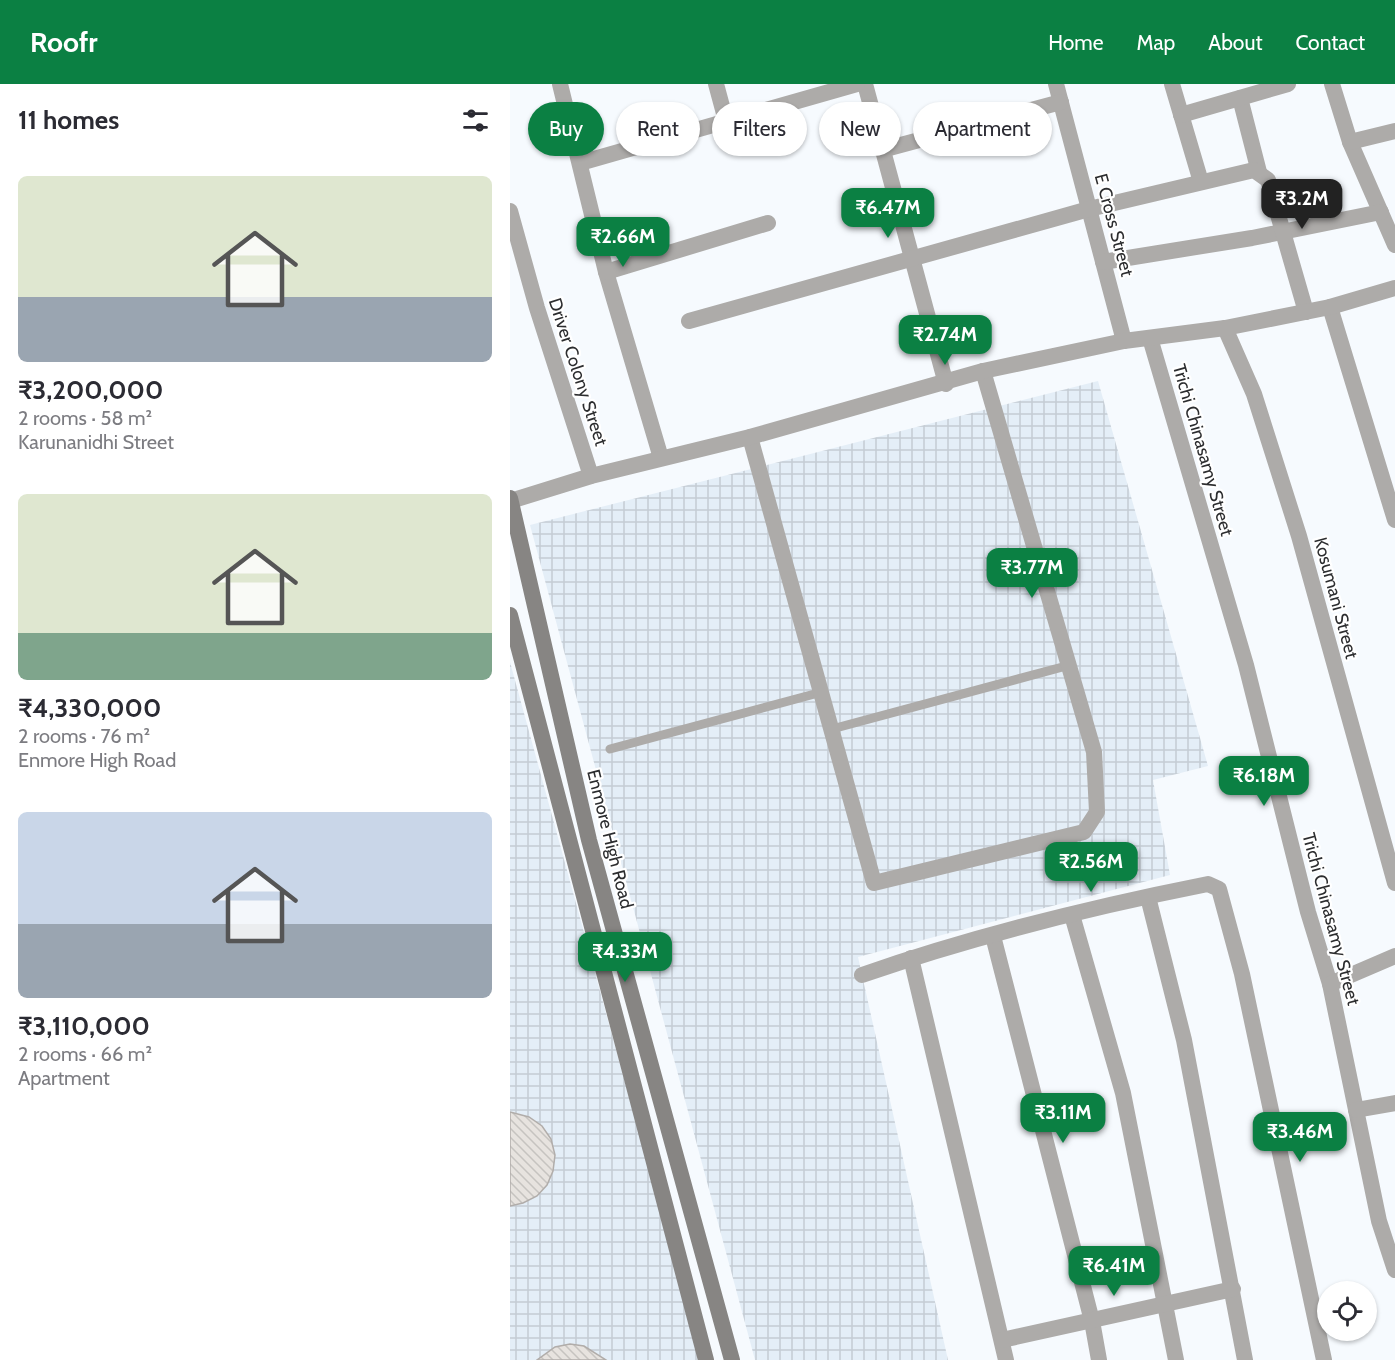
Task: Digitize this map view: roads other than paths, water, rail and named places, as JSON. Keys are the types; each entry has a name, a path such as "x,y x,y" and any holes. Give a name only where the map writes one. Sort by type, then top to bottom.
{"main road":[{"name":"Enmore High Road","path":"510,500 589,840 732,1360"},
{"path":"510,615 706,1360"}],"street":[{"path":"560,84 606,272 661,458"},
{"path":"716,84 721,102"},
{"path":"793,102 857,84"},
{"path":"865,84 870,102"},
{"name":"E Cross Street","path":"1056,84 1124,341"},
{"path":"1172,84 1201,182"},
{"path":"1182,115 1288,84"},
{"path":"1332,84 1350,141 1395,245"},
{"path":"1240,98 1259,172"},
{"path":"901,145 1061,102"},
{"path":"579,163 712,125"},
{"path":"1350,141 1395,131"},
{"path":"884,156 946,384"},
{"path":"689,321 1089,209 1247,170 1259,172 1268,180 1285,232 1306,312"},
{"name":"Driver Colony Street","path":"510,211 537,308 591,476"},
{"path":"1103,262 1285,232 1381,212"},
{"path":"606,272 768,223"},
{"path":"510,500 591,476 750,437 946,384 983,371 1124,341 1225,328 1306,312 1395,288"},
{"path":"1330,307 1395,520"},
{"name":"Kosumani Street","path":"1225,328 1254,394 1299,536 1395,883"},
{"name":"Trichi Chinasamy Street","path":"1150,338 1246,665 1308,912 1330,984 1356,1110 1387,1220 1395,1270"},
{"path":"750,437 874,883 1084,832 1097,812 1094,752 983,371"},
{"path":"862,975 911,958 1072,915 1208,884 1219,889 1223,896 1242,974 1324,1360"},
{"path":"1148,897 1184,1040 1245,1360"},
{"path":"1072,915 1123,1093 1176,1360"},
{"path":"993,936 1092,1321 1099,1360"},
{"path":"1330,984 1395,956"},
{"path":"911,958 1006,1360"},
{"path":"1356,1110 1395,1103"},
{"path":"1002,1340 1233,1289"}],"lane":[{"path":"832,729 1070,665"},
{"path":"610,749 822,692"}]}
